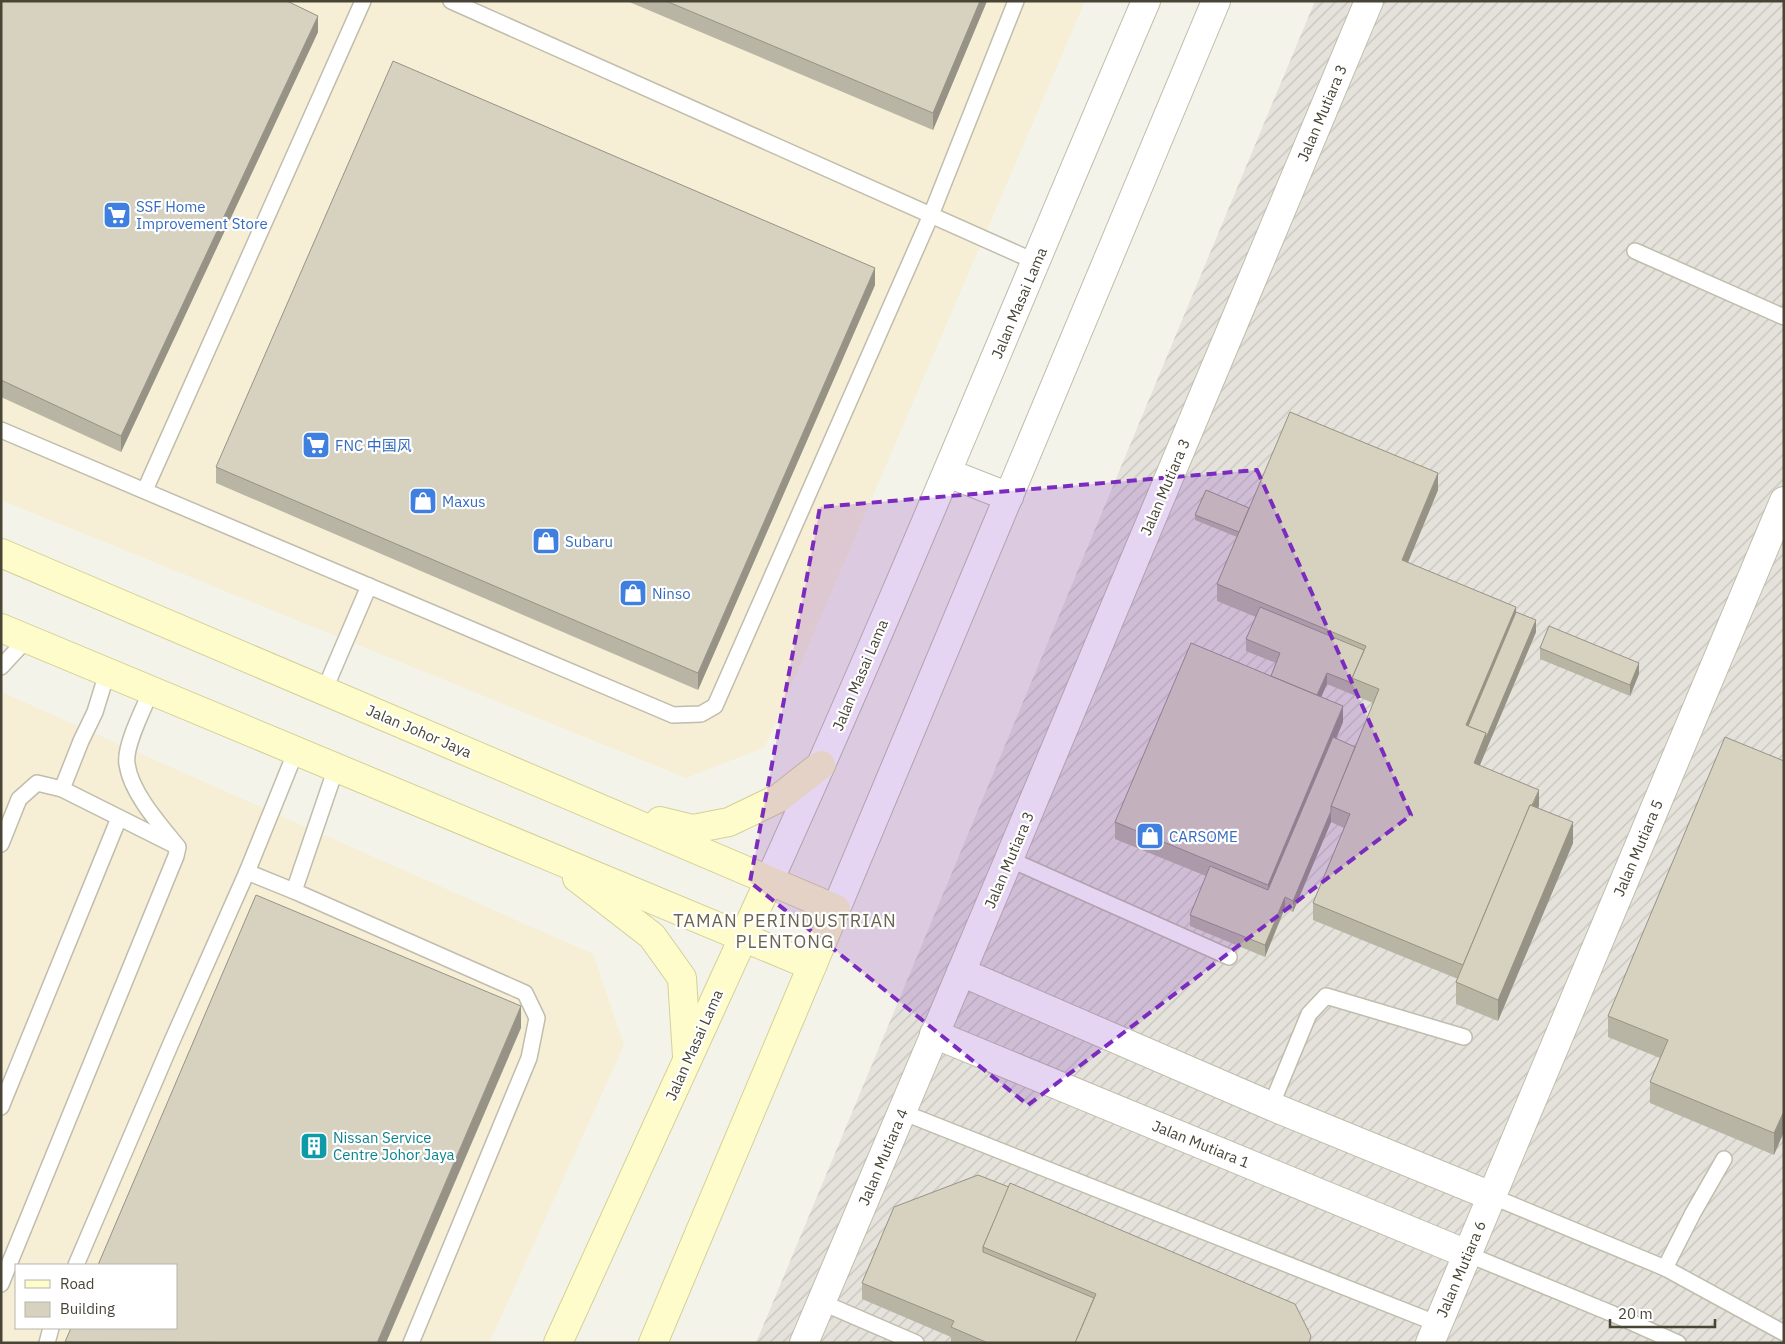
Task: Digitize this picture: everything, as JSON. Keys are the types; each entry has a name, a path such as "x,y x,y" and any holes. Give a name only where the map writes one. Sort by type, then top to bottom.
{"main road":[{"name":"Jalan Johor Jaya","path":"1,552 836,909"},
{"path":"1,628 812,966"},
{"path":"579,800 693,829 729,822 779,798 821,765"},
{"path":"548,856 652,936 682,978 687,1060"},
{"name":"Jalan Masai Lama","path":"558,1343 769,880"},
{"path":"653,1343 836,909"}],"street":[{"name":"Jalan Masai Lama","path":"769,880 948,473 1146,1"},
{"path":"836,909 1216,1"},
{"name":"Jalan Mutiara 3","path":"961,972 1369,1"},
{"path":"948,473 1009,498"},
{"name":"Jalan Mutiara 5","path":"1491,1196 1784,500"},
{"path":"961,972 1271,1106 1491,1196"},
{"name":"Jalan Mutiara 4","path":"804,1343 961,972"},
{"name":"Jalan Mutiara 1","path":"934,1034 1467,1254"},
{"name":"Jalan Mutiara 6","path":"1434,1333 1491,1196"}],"lane":[{"path":"145,490 363,1"},
{"path":"451,1 1036,262"},
{"path":"1,430 673,715 701,714 715,706 931,215 1016,1"},
{"path":"1635,251 1784,317"},
{"path":"324,690 369,586"},
{"path":"1,667 27,639"},
{"path":"62,788 81,741 96,712 107,673"},
{"path":"151,691 130,741 126,764 138,792 178,847"},
{"path":"76,1264 172,1041 248,872 296,751"},
{"path":"294,892 336,768"},
{"path":"1,844 19,800 38,783 62,788 178,847"},
{"path":"1,1107 119,818"},
{"path":"1,1284 174,864 178,847"},
{"path":"1009,859 1229,957"},
{"path":"248,872 525,994 537,1018 529,1058 411,1343"},
{"path":"1271,1106 1309,1014 1326,996 1464,1037"},
{"path":"902,1112 1434,1333"},
{"path":"1665,1268 1724,1158"},
{"path":"1491,1196 1665,1268 1784,1333"},
{"path":"1467,1254 1678,1343"},
{"path":"821,1302 916,1343"},
{"path":"47,1343 51,1329"}],"highlighted area":[{"path":"1257,470 1411,815 1028,1105 750,882 820,507"}],"shaded area":[{"path":"1,1 1085,1 765,747 686,778 1,500"},
{"path":"1315,1 1784,1 1784,1343 756,1343"},
{"path":"1,692 593,954 624,1045 489,1343 1,1343"}],"building":[{"name":"SSF Home Improvement Store","path":"1,1 287,1 318,16 121,436 1,380"},
{"path":"666,1 980,1 933,113"},
{"path":"393,61 875,268 698,673 216,467"},
{"path":"1290,412 1438,473 1402,560 1516,607 1466,725 1486,733 1474,763 1539,790 1532,805 1530,805 1463,965 1313,903 1350,814 1331,806 1379,689 1352,678 1366,646 1217,584"},
{"path":"1206,490 1249,508 1239,532 1195,515"},
{"path":"1260,607 1364,650 1352,678 1352,683 1327,673 1317,695 1271,676 1280,653 1246,639"},
{"path":"1516,612 1536,620 1486,738 1486,733 1468,726"},
{"path":"1549,626 1639,663 1630,685 1540,648"},
{"path":"1191,643 1343,706 1268,885 1115,822"},
{"path":"1333,737 1355,747 1331,806 1331,811 1293,901 1285,897 1265,945 1190,915 1210,866 1268,890"},
{"path":"1725,737 1784,761 1784,1111 1774,1133 1650,1082 1668,1040 1608,1016"},
{"path":"1530,805 1573,822 1498,1000 1456,982"},
{"name":"Nissan Service Centre Johor Jaya","path":"256,895 521,1006 377,1343 65,1342 71,1329 178,1329 178,1264 98,1264"},
{"path":"978,1175 1009,1187 983,1247 983,1252 1094,1298 1075,1343 988,1343 951,1327 954,1321 862,1283 894,1207"},
{"path":"1010,1183 1295,1304 1311,1336 1309,1343 1075,1343 1096,1294 983,1247"}],"place":[{"name":"SSF Home Improvement Store","path":"117,215"},
{"name":"FNC 中国风","path":"316,445"},
{"name":"Maxus","path":"423,501"},
{"name":"Subaru","path":"546,541"},
{"name":"Ninso","path":"633,593"},
{"name":"CARSOME","path":"1150,836"},
{"name":"Nissan Service Centre Johor Jaya","path":"314,1146"}],"district":[{"name":"TAMAN PERINDUSTRIAN PLENTONG","path":"785,930"}]}
